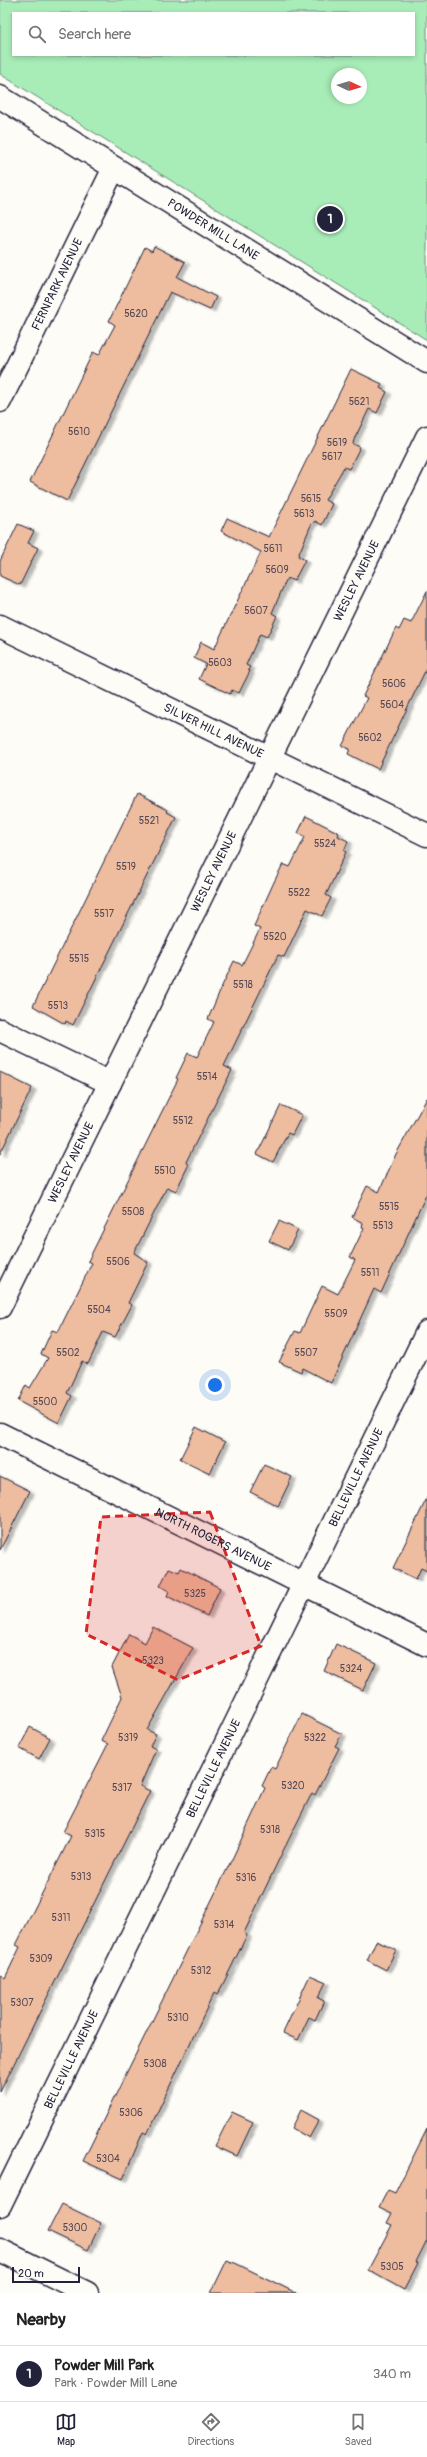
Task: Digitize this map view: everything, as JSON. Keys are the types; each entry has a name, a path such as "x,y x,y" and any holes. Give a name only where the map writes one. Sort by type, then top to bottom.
{"street":[{"name":"POWDER MILL LANE","path":"0,96 427,362"},
{"name":"FERNPARK AVENUE","path":"0,402 114,168"},
{"name":"WESLEY AVENUE","path":"0,1307 427,437"},
{"name":"SILVER HILL AVENUE","path":"0,626 427,835"},
{"path":"0,1030 110,1083"},
{"name":"BELLEVILLE AVENUE","path":"0,2204 427,1332"},
{"name":"NORTH ROGERS AVENUE","path":"0,1434 303,1586 427,1645"},
{"path":"0,2250 87,2293"}],"highlighted area":[{"path":"210,1512 261,1646 178,1680 86,1634 101,1517"}],"green space":[{"path":"0,0 427,0 427,340 0,74"}],"building":[{"path":"154,246 185,262 177,277 216,297 210,310 170,292 67,501 30,482 93,352 99,355 115,325 109,321 145,247 152,251"},
{"path":"351,369 382,384 380,388 387,392 377,413 369,409 353,444 360,447 349,469 344,467 325,500 332,504 322,525 315,521 311,525 298,556 305,560 294,581 287,578 272,613 277,616 267,637 260,634 246,665 250,667 248,670 250,671 239,693 232,690 230,694 199,679 206,664 194,658 201,642 214,649 261,552 221,531 227,518 269,537"},
{"path":"18,524 34,531 28,543 38,548 20,585 0,576 0,561"},
{"path":"427,591 427,667 378,769 348,754 350,749 342,746 367,698 363,696 396,628 399,630 404,620 411,623"},
{"path":"137,794 168,810 167,812 176,817 73,1025 66,1021 65,1024 33,1006"},
{"path":"306,816 339,833 338,836 348,841 344,851 346,852 326,895 331,898 322,916 307,909 284,957 278,955 224,1066 232,1070 186,1162 188,1166 176,1191 167,1187 134,1253 148,1262 128,1303 132,1305 115,1337 103,1332 88,1364 82,1361 67,1393 72,1396 59,1423 18,1401 26,1385 30,1388 48,1358 41,1354 52,1330 58,1332 92,1263 88,1261 178,1079 176,1078 188,1053 197,1057 214,1022 208,1019 234,961 242,965 260,929 254,926 274,882 283,864 290,867 305,837 298,833"},
{"path":"0,1072 32,1088 0,1154"},
{"path":"427,1098 427,1193 381,1293 374,1289 331,1383 302,1368 301,1372 279,1362 295,1331 300,1333 322,1286 338,1294 355,1260 350,1257 364,1228 362,1227 363,1223 352,1217 367,1186 379,1192 396,1154"},
{"path":"281,1105 302,1115 292,1135 288,1133 273,1162 257,1154"},
{"path":"279,1221 298,1230 288,1250 269,1241"},
{"path":"196,1427 225,1442 210,1473 180,1459"},
{"path":"264,1464 292,1477 278,1506 250,1492"},
{"path":"0,1476 30,1491 0,1550"},
{"path":"427,1498 427,1571 421,1568 416,1579 393,1568"},
{"path":"169,1568 179,1572 181,1568 220,1588 207,1616 167,1596 169,1591 160,1586"},
{"path":"153,1627 193,1648 147,1730 156,1734 150,1746 156,1749 140,1786 150,1791 0,2092 0,1975 5,1978 20,1947 16,1945 71,1836 63,1832 108,1744 101,1741 122,1697 112,1667 129,1634 145,1643"},
{"path":"336,1644 376,1663 363,1690 324,1671"},
{"path":"302,1714 342,1734 335,1746 339,1748 315,1795 312,1793 244,1933 247,1935 217,1995 214,1993 147,2134 143,2132 123,2179 83,2161 234,1855 265,1788 262,1786 271,1767 275,1769"},
{"path":"30,1727 50,1738 39,1759 19,1748"},
{"path":"376,1941 396,1950 386,1970 367,1960"},
{"path":"310,1975 326,1982 318,1998 324,2001 315,2020 309,2017 298,2040 283,2033"},
{"path":"301,2110 319,2120 309,2138 292,2128"},
{"path":"232,2112 253,2122 237,2156 215,2146"},
{"path":"427,2129 427,2240 416,2262 418,2263 404,2290 368,2270 392,2225 387,2223 392,2213 379,2207 388,2190 395,2193"},
{"path":"62,2204 101,2223 88,2250 48,2231"},
{"path":"227,2260 237,2264 296,2293 211,2293"}],"place":[{"name":"Powder Mill Park","path":"330,219"}]}
